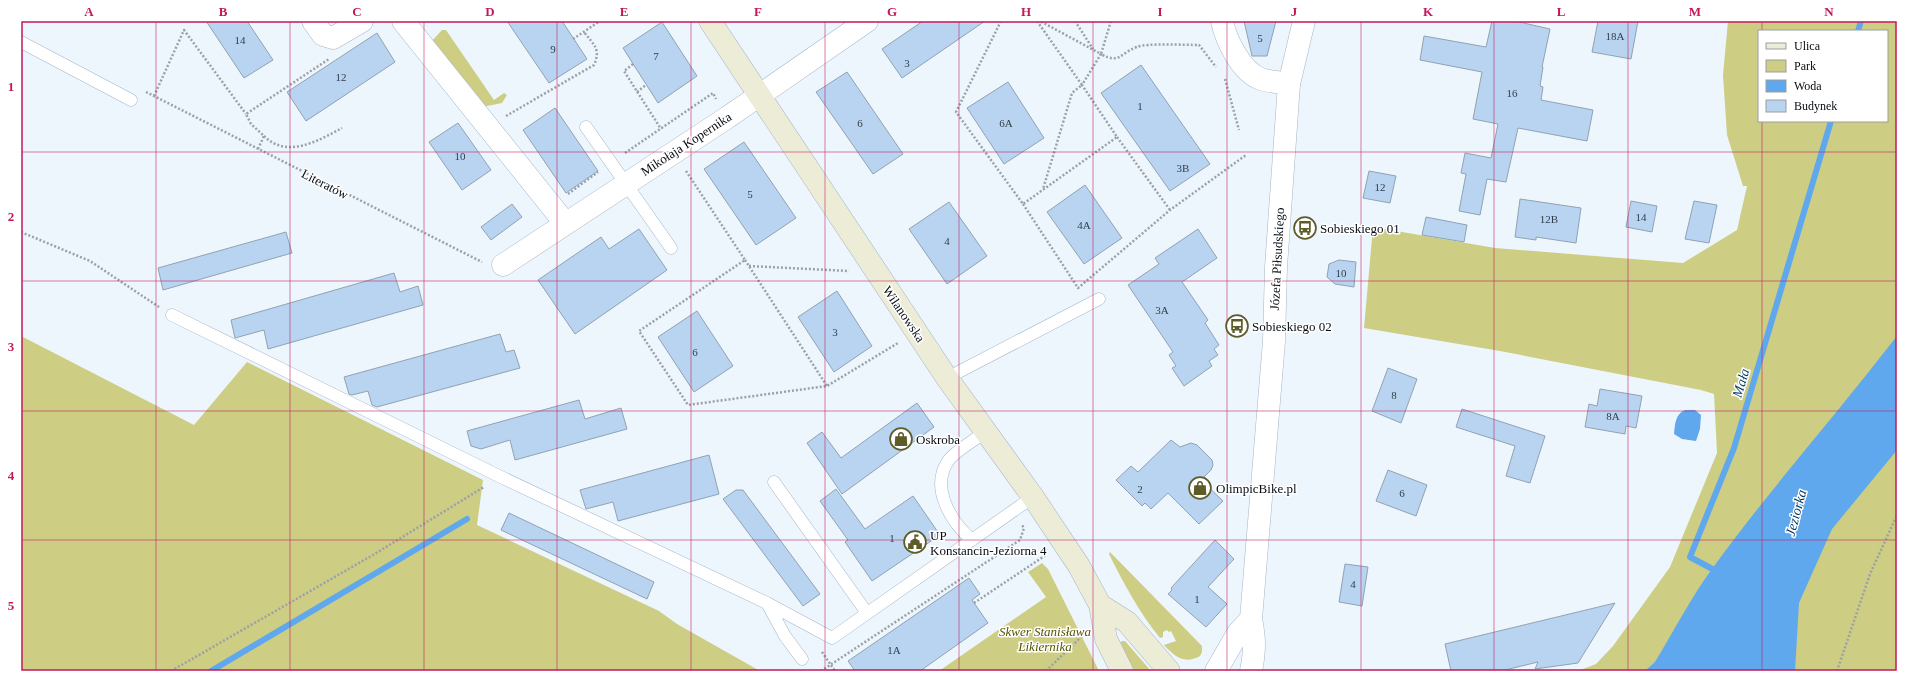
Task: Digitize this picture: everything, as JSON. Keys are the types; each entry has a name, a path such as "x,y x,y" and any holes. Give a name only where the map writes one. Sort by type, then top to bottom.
{"main road":[{"name":"Wilanowska","path":"710,21 947,378 1033,497 1079,566 1100,605 1106,639 1122,671"},
{"name":"Wilanowska","path":"1100,605 1127,622 1169,671"}],"street":[{"path":"313,21 324,35 333,38 362,21"},
{"path":"403,21 565,223"},
{"name":"Mikołaja Kopernika","path":"503,265 868,21"},
{"path":"1222,21 1224,29 1240,64 1260,79 1289,84"},
{"name":"Józefa Piłsudskiego","path":"1251,671 1255,651 1255,639 1251,619 1274,341 1276,267 1289,84 1304,21"},
{"path":"1216,671 1238,633 1251,619"}],"lane":[{"path":"21,42 131,100"},
{"path":"586,127 627,183 671,248"},
{"path":"947,378 1099,299"},
{"path":"172,315 501,477 767,604 832,638 1033,497"},
{"path":"972,540 953,520 943,494 941,482 944,470 949,460 985,432"},
{"path":"774,482 867,613"},
{"path":"767,604 785,636 802,659"}],"path":[{"path":"573,39 600,21"},
{"path":"1001,21 956,112 1023,204 1078,288 1170,210 1246,155"},
{"path":"1036,21 1170,210"},
{"path":"1040,21 1107,57 1119,58 1137,46 1199,45 1217,68"},
{"path":"1075,21 1094,50"},
{"path":"1043,190 1072,93 1082,85 1101,54 1111,21"},
{"name":"Literatów","path":"246,114 184,30 152,95 466,255 484,263 503,265"},
{"path":"502,114 508,116 594,65 597,50 584,32"},
{"path":"633,64 624,71 660,129"},
{"path":"1221,74 1226,80 1239,130"},
{"path":"637,92 646,85"},
{"path":"264,136 270,142 279,146 297,147 318,141 342,128"},
{"path":"1023,204 1117,137"},
{"path":"684,168 746,260 827,386"},
{"path":"21,232 90,261 172,315"},
{"path":"746,260 639,331 688,405 827,386 902,341"},
{"path":"749,266 854,271"},
{"path":"171,671 372,555 501,477"},
{"path":"1837,671 1870,574 1897,515"},
{"path":"821,671 1020,540 1024,528"},
{"path":"974,603 1047,555"},
{"path":"1046,671 1086,632"},
{"path":"818,647 835,671"}],"green space":[{"path":"1728,21 1897,21 1897,671 1578,671 1596,664 1613,646 1670,567 1717,453 1714,394 1701,390 1500,351 1364,328 1373,227 1495,248 1683,263 1737,230 1747,186 1743,186 1727,135 1723,75"},
{"path":"442,30 446,30 494,100 504,93 507,95 502,103 482,107 431,42"},
{"path":"21,336 194,425 247,362 483,480 477,525 659,611 677,624 760,671 21,671"},
{"path":"1110,552 1202,646 1200,656 1189,660 1180,658 1164,645 1176,641 1171,631 1169,632 1167,630 1163,632 1163,637 1160,638 1152,628 1126,587 1109,554"},
{"name":"Skwer Stanisława Likiernika","path":"1042,563 1048,569 1099,671 939,671 1046,597 1028,572"},
{"path":"1125,641 1151,671 1134,671 1120,643"}],"water":[{"name":"Jeziorka","path":"1897,336 1897,450 1832,529 1799,603 1795,671 1645,671 1655,662 1696,592 1734,539"},
{"path":"1685,410 1695,410 1701,415 1700,429 1696,441 1682,439 1674,434 1677,417"}],"building":[{"path":"206,21 247,21 273,60 244,78"},
{"path":"507,21 562,21 587,59 549,83"},
{"path":"923,21 985,21 902,78 882,49"},
{"path":"1244,21 1276,21 1267,56 1252,56"},
{"path":"1492,21 1515,21 1550,29 1542,67 1540,86 1543,87 1541,100 1593,110 1587,141 1518,128 1506,182 1487,179 1480,215 1459,211 1466,174 1461,173 1465,153 1491,158 1498,124 1473,119 1482,72 1420,60 1424,36 1486,47"},
{"path":"1598,21 1638,21 1631,59 1592,52"},
{"path":"662,22 697,76 658,103 623,48"},
{"path":"377,33 395,62 306,121 287,92"},
{"path":"1141,65 1210,164 1170,191 1101,93"},
{"path":"847,72 903,154 873,174 816,92"},
{"path":"1008,82 1044,138 1004,164 967,108"},
{"path":"555,108 598,171 566,193 523,130"},
{"path":"458,123 491,170 462,190 429,142"},
{"path":"744,142 796,218 756,245 704,169"},
{"path":"1369,171 1396,176 1390,203 1363,198"},
{"path":"1085,185 1122,238 1084,264 1047,212"},
{"path":"1520,199 1581,208 1576,243 1536,237 1536,240 1515,237"},
{"path":"1631,201 1657,206 1652,232 1626,227"},
{"path":"1694,201 1717,205 1709,243 1685,239"},
{"path":"949,202 987,256 947,284 909,229"},
{"path":"512,204 522,217 491,240 481,227"},
{"path":"1426,217 1467,225 1464,242 1422,235"},
{"path":"639,229 667,270 575,334 538,280 601,237 609,249"},
{"path":"1198,229 1217,258 1182,282 1208,320 1205,323 1219,345 1214,349 1218,355 1209,361 1212,366 1184,386 1172,368 1176,366 1169,355 1173,352 1128,285 1159,264 1155,258"},
{"path":"286,232 292,253 163,290 158,268"},
{"path":"1339,260 1356,262 1354,287 1335,284 1327,277 1329,264"},
{"path":"394,273 400,292 418,286 423,305 268,349 264,330 235,338 231,320"},
{"path":"837,291 872,346 834,372 798,317"},
{"path":"697,311 733,366 694,392 658,337"},
{"path":"500,334 506,352 514,350 520,368 377,407 372,405 368,391 352,395 349,394 344,377"},
{"path":"1388,368 1417,379 1401,423 1372,411"},
{"path":"1600,389 1642,396 1636,428 1626,426 1625,434 1585,427 1589,404 1597,406"},
{"path":"579,400 585,419 621,408 627,429 515,460 510,440 481,449 471,446 467,431"},
{"path":"917,403 934,427 842,494 807,443 822,432 841,458"},
{"path":"1462,409 1545,436 1530,483 1506,476 1515,446 1456,427"},
{"path":"1171,440 1180,447 1191,443 1197,445 1212,460 1213,465 1211,470 1201,480 1223,501 1199,524 1168,493 1151,509 1145,503 1142,506 1116,480 1131,466 1138,472"},
{"path":"709,455 719,494 618,521 613,502 586,509 580,490"},
{"path":"1388,470 1427,485 1416,516 1376,501"},
{"path":"836,489 865,529 913,496 940,535 872,581 845,542 848,540 820,501"},
{"path":"736,490 743,490 820,594 803,606 723,499"},
{"path":"509,513 654,582 647,599 501,530"},
{"path":"1215,540 1234,559 1208,587 1227,604 1206,627 1168,594 1172,590 1171,588"},
{"path":"1345,564 1368,567 1362,606 1339,602"},
{"path":"969,578 980,594 972,600 988,623 920,671 855,671 848,661"},
{"path":"1615,603 1578,663 1535,669 1538,662 1501,671 1451,671 1445,644"}],"waterway":[{"name":"Mała","path":"1858,30 1861,21"},
{"name":"Mała","path":"1718,572 1690,557 1734,448 1831,122"},
{"path":"211,671 467,519"}],"place":[{"name":"Sobieskiego 01","path":"1305,228"},
{"name":"Sobieskiego 02","path":"1237,326"},
{"name":"Oskroba","path":"901,439"},
{"name":"OlimpicBike.pl","path":"1200,488"},
{"name":"UP Konstancin-Jeziorna 4","path":"915,542"}]}
